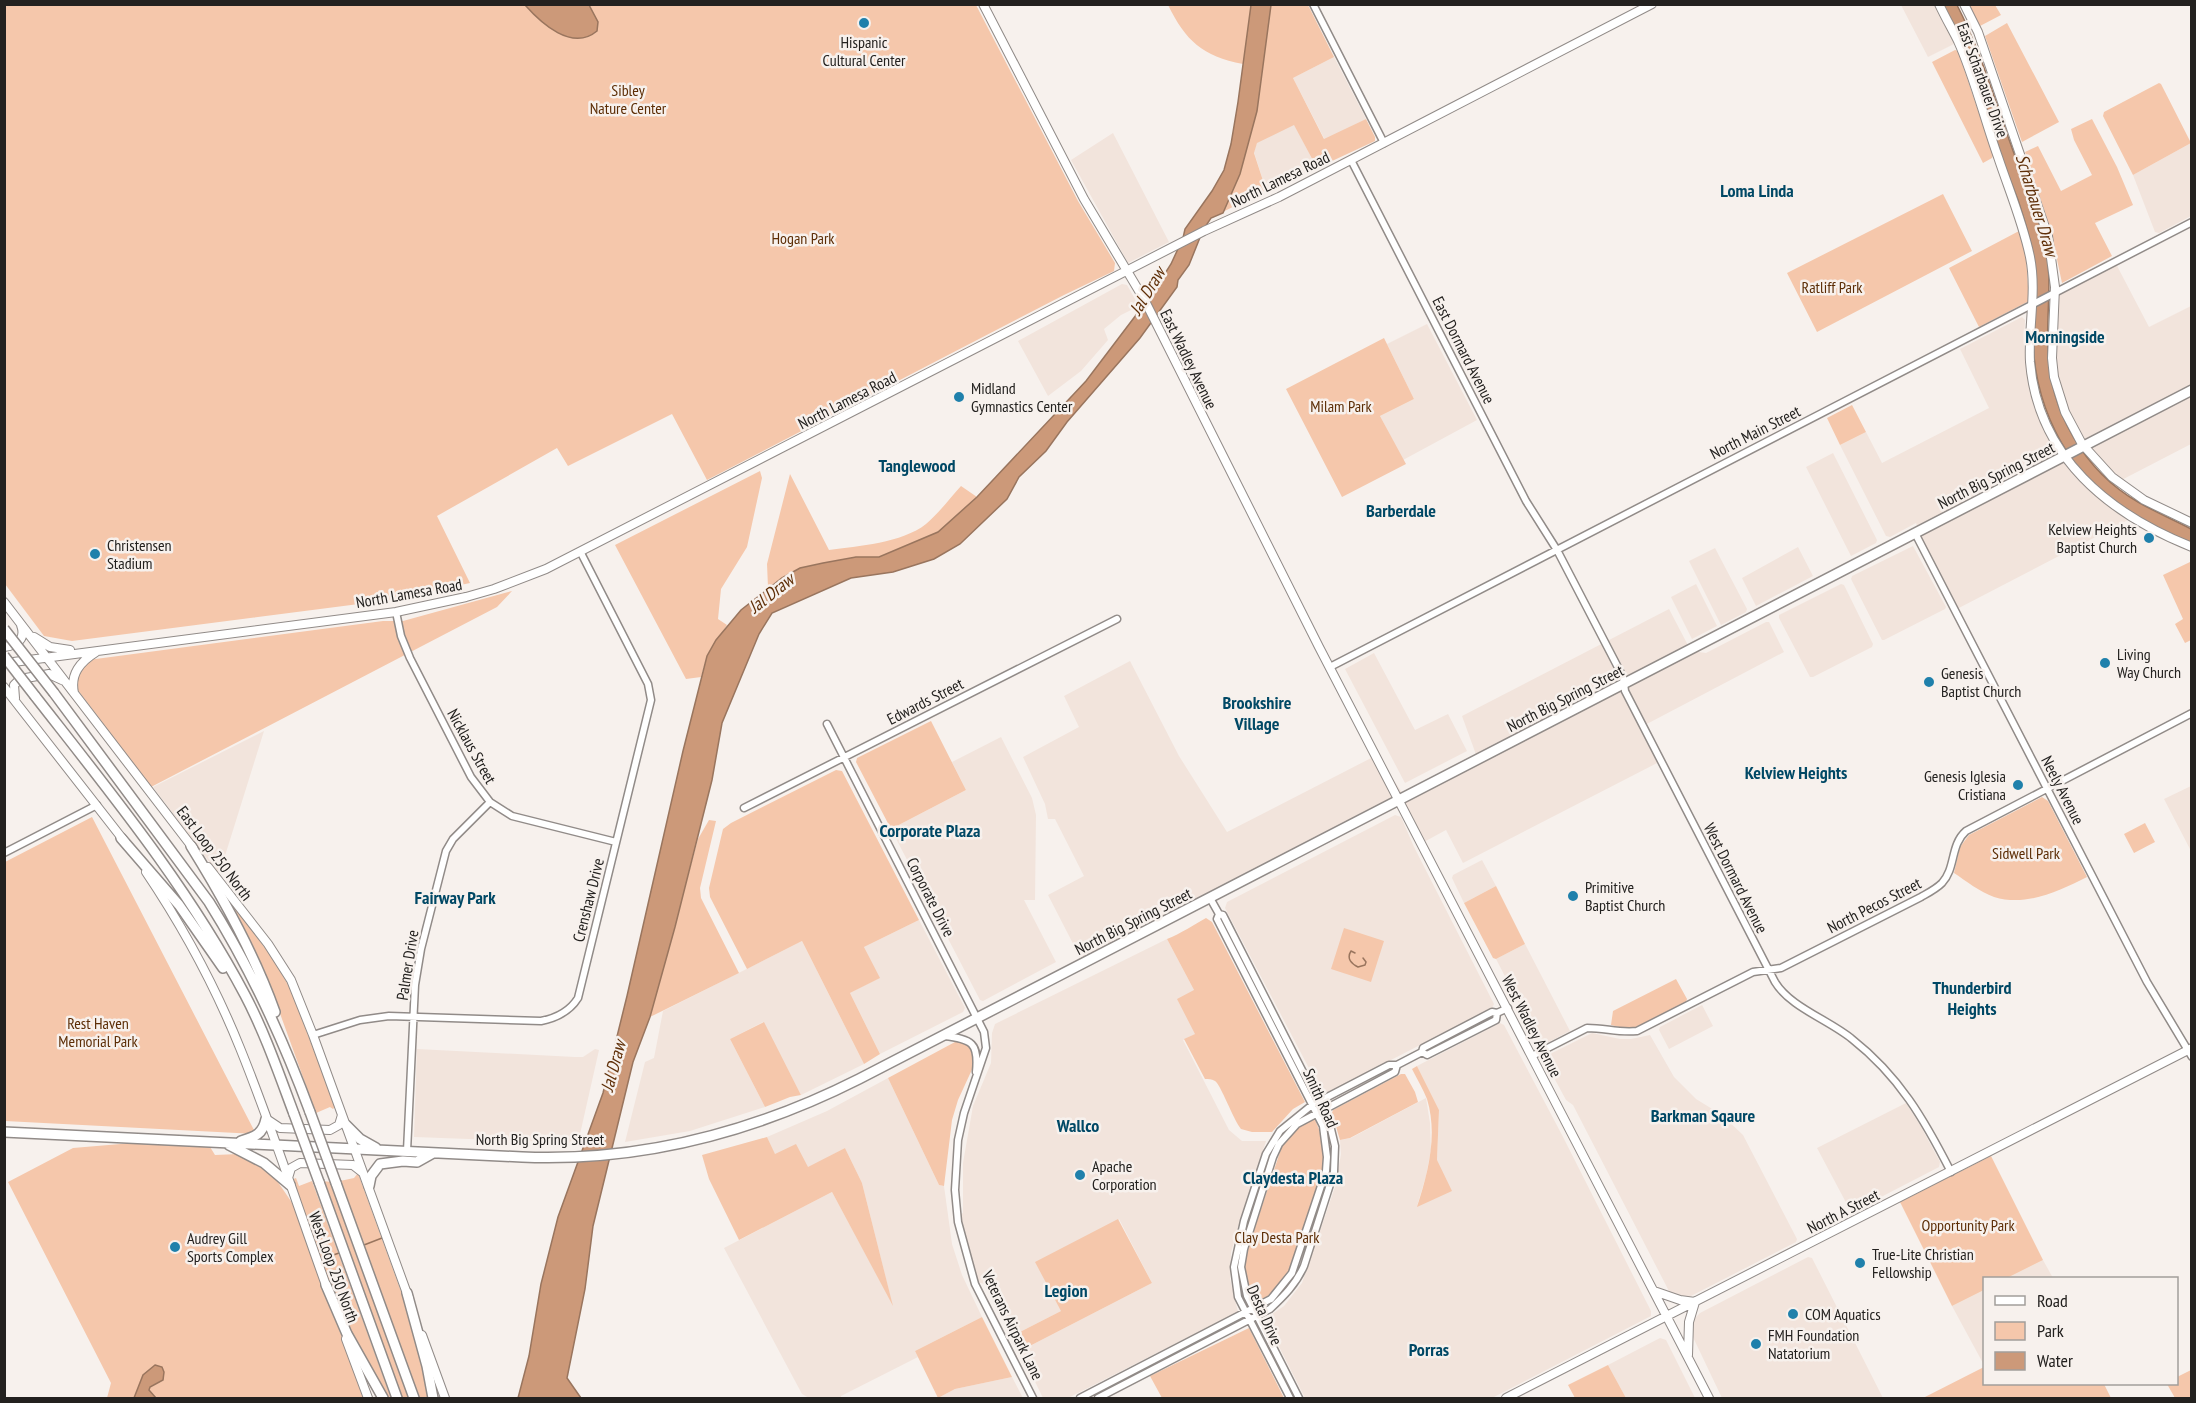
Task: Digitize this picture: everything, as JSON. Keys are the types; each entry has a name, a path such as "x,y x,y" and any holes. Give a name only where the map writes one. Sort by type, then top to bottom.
{"highway":[{"name":"North Big Spring Street","path":"4,1132 522,1157 569,1157 614,1154 692,1142 772,1118 823,1097 978,1018 2192,390"},
{"path":"4,628 209,902 254,980 294,1068"},
{"path":"4,656 94,772 202,921 245,996 294,1114 397,1398"},
{"path":"121,838 164,886 210,948 240,997 275,1064"},
{"path":"191,846 250,951 270,997 414,1398"},
{"path":"233,1143 260,1134 265,1127 266,1118"},
{"path":"346,1125 360,1139 381,1150"},
{"path":"221,1142 264,1163 289,1181"},
{"path":"369,1186 371,1176 380,1164 417,1162 434,1152"},
{"path":"326,1285 347,1334 383,1398"},
{"path":"407,1293 427,1366 433,1398"}],"main road":[{"name":"East Wadley Avenue","path":"983,4 1084,199 1145,301 1330,667"},
{"name":"North Lamesa Road","path":"4,663 396,612 494,589 546,569 1204,231 1279,197 1641,7 1652,4"},
{"name":"East Scharbauer Drive","path":"1939,4 1958,42 2025,236 2031,264 2030,354 2034,387 2045,419 2065,456 2085,482 2132,519 2192,547"},
{"name":"East Scharbauer Drive","path":"1964,4 1978,32 2042,216 2052,255 2055,292 2051,349 2054,377 2065,412 2084,446 2102,468 2132,492 2192,523"},
{"name":"East Loop 250 North","path":"4,602 279,961 291,980 314,1035 355,1149"},
{"path":"4,647 20,642 23,634 14,614"},
{"path":"25,629 50,647 68,650 99,650"},
{"path":"75,695 73,682 77,668 99,650"},
{"name":"West Wadley Avenue","path":"1330,667 1709,1398"},
{"path":"16,701 13,689 20,679 49,674 60,678 75,695"},
{"path":"4,687 97,805 162,896 197,956 240,1048 275,1145"},
{"name":"North A Street","path":"1506,1398 2190,1052"},
{"path":"266,1118 280,1128 330,1130 339,1125 342,1115"},
{"name":"West Loop 250 North","path":"275,1145 368,1398"},
{"path":"355,1149 445,1398"},
{"path":"289,1181 291,1168 300,1163 353,1165 365,1176"},
{"path":"1654,1291 1680,1300 1695,1302 1689,1322 1688,1357"}],"street":[{"path":"1313,4 1384,142"},
{"name":"East Dormard Avenue","path":"1351,160 1526,501 1557,550"},
{"name":"North Main Street","path":"1330,667 2192,222"},
{"name":"Neely Avenue","path":"1915,533 2147,982 2190,1052"},
{"name":"West Dormard Avenue","path":"1557,550 1623,677 1625,691 1768,970 1786,997 1842,1031 1888,1071 1914,1104 1951,1172"},
{"name":"Crenshaw Drive","path":"314,1035 372,1017 535,1022 551,1019 570,1008 579,993 650,707 650,694 646,681 581,553"},
{"name":"Nicklaus Street","path":"396,612 401,636 410,658 471,777 490,802 502,812 523,820 616,842"},
{"name":"Edwards Street","path":"744,808 1117,619"},
{"name":"North Pecos Street","path":"1532,1056 1587,1028 1622,1033 1637,1031 1753,972 1782,968 1936,889 1946,877 1956,845 1963,834 2192,713"},
{"name":"Corporate Drive","path":"827,724 978,1018"},
{"name":"Palmer Drive","path":"407,1151 418,962 444,856 453,839 490,802"},
{"path":"4,853 97,805"},
{"name":"Smith Road","path":"1098,1398 1255,1313 1271,1299 1292,1273 1326,1171 1327,1148 1319,1102 1223,915 1219,914 1210,898"},
{"name":"Smith Road","path":"1219,914 1217,919 1312,1105 1320,1111"},
{"name":"Desta Drive","path":"1290,1398 1238,1297 1234,1267 1251,1197 1266,1154 1275,1137 1287,1124 1312,1105 1389,1065 1397,1065 1422,1052 1423,1048 1492,1012 1497,1013 1508,1008"},
{"name":"Veterans Airpark Lane","path":"978,1018 984,1032 986,1048 964,1113 958,1140 955,1190 958,1222 975,1284 1033,1398"},
{"path":"942,1036 969,1040 974,1046 978,1055 975,1081"},
{"name":"Desta Drive","path":"1299,1398 1243,1285 1241,1267 1244,1249 1273,1156 1279,1144 1297,1124 1395,1072 1397,1065"},
{"name":"Smith Road","path":"1080,1398 1248,1317"}],"shaded area":[{"path":"1901,5 1951,5 1968,37 1928,57"},
{"path":"1334,57 1366,119 1325,140 1293,78"},
{"path":"1294,124 1317,168 1266,190 1254,152 1257,142"},
{"path":"1113,133 1169,242 1128,263 1071,160"},
{"path":"2191,143 2191,216 2159,233 2155,232 2133,175"},
{"path":"2115,262 2149,327 2191,306 2191,444 2108,487 2130,519 1955,610 1936,574 1916,523 1890,537 1886,536 1840,445 1866,432 1882,463 1989,408 1960,349 2022,317 2025,320 2024,342 2029,387 2042,371 2044,299"},
{"path":"1122,284 1127,285 1139,306 1121,315 1104,329 1108,340 1081,371 1048,396 1018,341"},
{"path":"1427,324 1477,420 1403,460 1380,416 1414,399 1387,344"},
{"path":"1833,453 1877,540 1876,543 1851,556 1806,467"},
{"path":"1913,546 1946,607 1882,640 1851,579 1852,576"},
{"path":"1798,547 1813,576 1756,606 1742,578"},
{"path":"1715,548 1747,609 1746,612 1721,625 1689,561"},
{"path":"1696,584 1717,626 1692,639 1671,597"},
{"path":"1841,584 1844,585 1873,644 1872,647 1810,677 1779,615"},
{"path":"1669,609 1691,651 1706,653 1769,622 1784,652 1643,726 1661,761 1463,863 1446,830 1422,843 1400,801 1083,963 1048,895 1084,876 1055,819 1048,819 1045,804 1023,757 1079,727 1064,696 1130,661 1179,756 1227,832 1377,755 1403,794 1478,760 1462,716"},
{"path":"1374,653 1415,730 1448,714 1467,751 1405,783 1345,669"},
{"path":"264,731 219,875 153,787"},
{"path":"1001,737 1032,798 1036,815 1035,900 1024,900 1056,962 983,1001 980,1000 891,829 966,790 952,762"},
{"path":"2191,786 2191,851 2164,799"},
{"path":"1395,815 1401,817 1494,1004 1492,1008 1323,1095 1225,908 1227,902"},
{"path":"1482,860 1496,886 1464,903 1452,878 1453,875"},
{"path":"919,920 965,1008 963,1012 880,1054 850,993 879,978 864,947"},
{"path":"1167,939 1194,990 1195,1034 1183,1040 1229,1130 1242,1141 1266,1141 1231,1252 1230,1279 1238,1312 1068,1398 1043,1398 1020,1351 1152,1283 1119,1219 1061,1311 1012,1336 989,1286 973,1280 956,1217 963,1213 963,1163 973,1106 991,1063 992,1033 995,1024"},
{"path":"802,941 864,1064 801,1095 763,1022 730,1039 765,1107 690,1131 625,1142 645,1062 654,1058 663,1011"},
{"path":"1525,944 1570,1031 1541,1046 1496,959"},
{"path":"1702,1005 1713,1026 1669,1049 1659,1030 1660,1027"},
{"path":"1500,1023 1504,1025 1562,1135 1651,1311 1651,1316 1492,1398 1305,1398 1265,1319 1284,1306 1302,1283 1335,1187 1341,1154 1340,1140 1351,1138 1426,1098 1431,1150 1417,1206 1437,1160 1439,1110 1417,1066"},
{"path":"1592,1033 1620,1039 1650,1035 1674,1077 1696,1099 1722,1115 1743,1135 1797,1239 1796,1242 1689,1297 1671,1295 1573,1105 1566,1100 1545,1061 1546,1056"},
{"path":"417,1049 575,1057 583,1057 595,1049 599,1050 578,1143 414,1137"},
{"path":"888,1078 939,1185 944,1186 952,1244 962,1275 982,1317 915,1351 918,1357 841,1398 809,1398 802,1394 724,1248 832,1192 892,1303 862,1183 845,1148 808,1168 775,1155 767,1137 827,1111"},
{"path":"1906,1103 1940,1162 1939,1167 1854,1211 1850,1210 1817,1148"},
{"path":"1808,1257 1812,1258 1883,1398 1722,1398 1691,1333 1694,1319 1700,1313"},
{"path":"2043,1260 2052,1277 2009,1277"},
{"path":"1983,1290 1983,1363 1952,1306"},
{"path":"1660,1338 1666,1340 1695,1398 1626,1398 1608,1365"},
{"path":"1012,1377 1023,1398 938,1398 955,1389"}],"green space":[{"path":"4,5 976,5 1078,201 1115,263 1114,271 707,480 672,414 568,466 557,448 437,516 470,583 390,600 72,641 44,636 5,584"},
{"path":"1168,5 1308,5 1334,57 1293,78 1324,139 1366,119 1375,141 1317,168 1294,125 1257,143 1254,153 1266,190 1211,218 1190,222 1217,184 1229,158 1237,118 1243,64 1229,61 1197,45 1182,28"},
{"path":"1966,5 1995,5 2001,15 1980,26 1976,25"},
{"path":"2007,23 2059,122 2022,142 1985,36"},
{"path":"1955,50 1958,51 1993,155 1983,163 1932,62"},
{"path":"2159,83 2191,143 2133,175 2103,116 2104,112"},
{"path":"2092,119 2117,167 2133,205 2095,223 2112,256 2062,283 2051,231 2025,152 2038,146 2061,191 2092,175 2074,140 2071,129"},
{"name":"Ratliff Park","path":"1943,194 1972,251 1817,332 1787,273"},
{"path":"2019,231 2026,257 2029,301 1979,327 1949,268"},
{"name":"Milam Park","path":"1384,338 1414,399 1380,416 1406,464 1342,497 1286,389"},
{"path":"1852,405 1866,432 1840,445 1827,418"},
{"path":"760,471 762,478 747,547 721,589 718,619 727,625 707,656 701,677 686,679 615,545"},
{"path":"790,474 829,550 879,543 905,536 931,520 961,486 977,497 938,532 916,543 879,557 856,557 800,568 768,587 767,564"},
{"path":"2192,563 2191,640 2185,643 2175,624 2183,619 2163,575"},
{"path":"512,591 497,607 151,787 77,689 79,673 88,660 383,621 403,621"},
{"path":"931,721 966,790 891,829 856,762 857,758"},
{"path":"836,770 842,771 919,920 864,947 880,978 850,993 880,1054 864,1064 802,941 747,969 710,897 709,888 723,829"},
{"name":"Sidwell Park","path":"2042,797 2048,801 2087,877 2042,896 2006,900 1989,895 1954,873 1960,847 1969,835"},
{"name":"Rest Haven Memorial Park","path":"92,817 256,1134 5,1121 5,862"},
{"path":"709,820 716,821 700,888 701,898 739,973 650,1017 698,839"},
{"path":"2145,823 2155,842 2134,853 2124,834"},
{"path":"1496,886 1525,944 1496,959 1493,958 1464,903"},
{"path":"227,898 272,957 291,990 335,1107 333,1109 330,1107 316,1113 265,972 246,933 226,900"},
{"path":"1206,918 1212,922 1305,1102 1293,1109 1272,1132 1252,1132 1241,1129 1218,1084 1205,1079 1184,1039 1195,1034 1177,999 1194,990 1167,939"},
{"path":"1344,928 1384,941 1371,982 1331,969"},
{"path":"1676,979 1687,999 1686,1002 1637,1027 1623,1028 1611,1025 1613,1011"},
{"path":"764,1022 801,1095 765,1107 730,1039"},
{"path":"962,1041 972,1048 975,1063 958,1100 952,1120 944,1186 939,1185 888,1078 955,1042"},
{"path":"1417,1066 1439,1110 1437,1160 1452,1191 1417,1207 1428,1167 1432,1126 1427,1099 1412,1069"},
{"path":"1405,1074 1418,1102 1350,1138 1340,1140 1333,1110"},
{"name":"Clay Desta Park","path":"1314,1117 1324,1142 1323,1168 1296,1257 1280,1285 1255,1306 1250,1298 1244,1270 1248,1248 1282,1146 1295,1129"},
{"path":"767,1137 775,1154 796,1144 808,1167 845,1148 862,1183 893,1306 832,1192 739,1240 709,1179 702,1155"},
{"name":"Audrey Gill Sports Complex","path":"168,1140 207,1142 215,1155 239,1154 267,1166 299,1213 363,1398 107,1398 111,1383 8,1182 73,1148"},
{"name":"Opportunity Park","path":"1991,1156 2043,1260 2009,1277 1983,1277 1983,1290 1952,1306 1900,1202"},
{"path":"358,1173 411,1319 430,1398 419,1398 340,1181 354,1178"},
{"path":"296,1178 299,1186 312,1181 391,1398 386,1398 343,1321 291,1180"},
{"path":"322,1181 332,1182 410,1398 401,1398"},
{"path":"1118,1219 1152,1283 1020,1351 1012,1336 1061,1311 1035,1262"},
{"path":"982,1317 1012,1377 955,1389 938,1398 915,1351"},
{"path":"1249,1328 1284,1398 1162,1398 1150,1376"},
{"path":"1608,1365 1626,1398 1575,1398 1568,1385"},
{"path":"1983,1368 1983,1385 2104,1385 2111,1398 1923,1398"},
{"path":"2191,1370 2191,1398 2175,1398 2168,1385 2178,1385 2178,1376"}],"water":[{"path":"525,5 589,5 598,22 597,31 587,37 567,37 548,27"},
{"name":"Jal Draw","path":"1251,5 1271,5 1257,111 1240,174 1223,213 1211,218 1203,230 1189,265 1178,280 1177,287 1140,338 1067,422 1046,451 1019,477 1007,499 960,544 934,559 893,572 851,578 772,613 759,634 722,723 712,780 675,927 650,1017 633,1062 593,1226 585,1289 567,1378 581,1398 518,1398 529,1356 541,1284 558,1217 603,1093 707,656 716,640 741,610 782,578 800,568 856,557 879,557 938,532 977,497 1086,381 1152,294 1171,264 1185,229 1224,170 1238,102"},
{"path":"1942,5 1957,5 1973,39 2042,231 2049,270 2050,371 2063,416 2073,437 2101,474 2138,502 2191,529 2191,543 2141,520 2112,501 2092,484 2061,443 2041,395 2036,369 2033,321 2036,273 2030,242 2018,200"},
{"path":"155,1365 162,1367 164,1372 163,1380 150,1387 149,1390 156,1398 134,1398 143,1375"}],"waterway":[{"path":"1355,953 1351,951 1349,956 1350,961 1356,966 1365,965 1363,958"},
{"path":"364,1245 382,1238"},
{"path":"325,1258 339,1253"}],"place":[{"name":"Hispanic Cultural Center","path":"864,23"},
{"name":"Midland Gymnastics Center","path":"959,397"},
{"name":"Kelview Heights Baptist Church","path":"2149,538"},
{"name":"Christensen Stadium","path":"95,554"},
{"name":"Living Way Church","path":"2105,663"},
{"name":"Genesis Baptist Church","path":"1929,682"},
{"name":"Genesis Iglesia Cristiana","path":"2018,785"},
{"name":"Primitive Baptist Church","path":"1573,896"},
{"name":"Apache Corporation","path":"1080,1175"},
{"name":"Audrey Gill Sports Complex","path":"175,1247"},
{"name":"True-Lite Christian Fellowship","path":"1860,1263"},
{"name":"COM Aquatics","path":"1793,1314"},
{"name":"FMH Foundation Natatorium","path":"1756,1344"}],"district":[{"name":"Loma Linda","path":"1757,190"},
{"name":"Morningside","path":"2065,336"},
{"name":"Tanglewood","path":"917,465"},
{"name":"Barberdale","path":"1401,510"},
{"name":"Brookshire Village","path":"1257,712"},
{"name":"Kelview Heights","path":"1796,772"},
{"name":"Corporate Plaza","path":"930,830"},
{"name":"Fairway Park","path":"455,897"},
{"name":"Thunderbird Heights","path":"1972,997"},
{"name":"Barkman Sqaure","path":"1703,1115"},
{"name":"Wallco","path":"1078,1125"},
{"name":"Claydesta Plaza","path":"1293,1177"},
{"name":"Legion","path":"1066,1290"},
{"name":"Porras","path":"1429,1349"}],"park label":[{"name":"Sibley Nature Center","path":"628,99"},
{"name":"Hogan Park","path":"803,238"}],"water label":[{"name":"Scharbauer Draw","path":"2037,205"}]}
